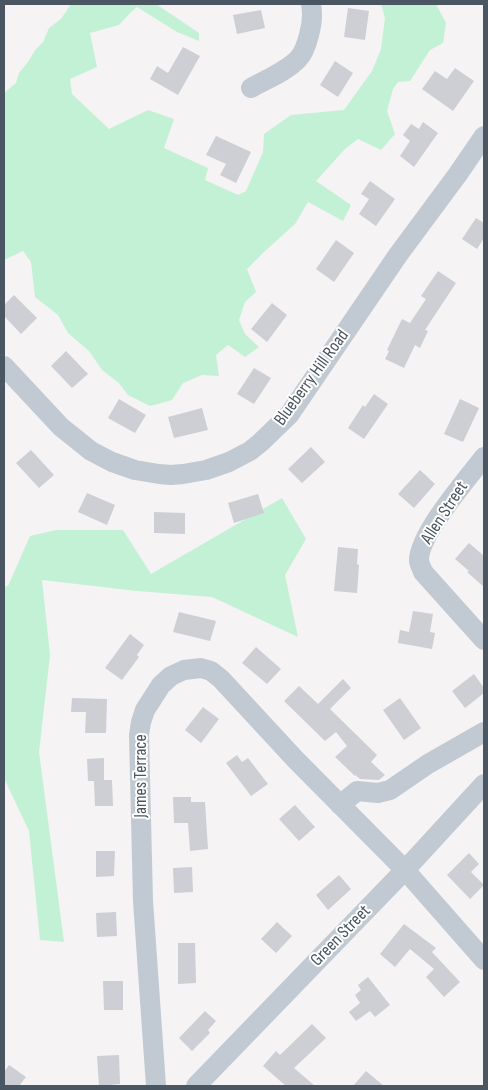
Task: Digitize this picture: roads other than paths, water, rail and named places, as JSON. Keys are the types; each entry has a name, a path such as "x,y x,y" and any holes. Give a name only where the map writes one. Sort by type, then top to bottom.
{"street":[{"path":"251,88 291,65 302,54 311,28 311,4"},
{"name":"Blueberry Hill Road","path":"4,366 61,427 91,451 112,462 135,470 171,475 206,470 229,462 250,451 290,415 398,255 484,136"},
{"name":"Allen Street","path":"484,457 439,515 420,553 419,562 423,572 484,640"},
{"name":"James Terrace","path":"156,1086 143,901 139,735 142,715 151,700 166,680 178,672 195,668 206,669 221,679 295,759 405,870 484,960"},
{"path":"340,805 357,791 378,793 390,790 428,764 484,732"},
{"name":"Green Street","path":"196,1086 405,870 484,784"}]}
